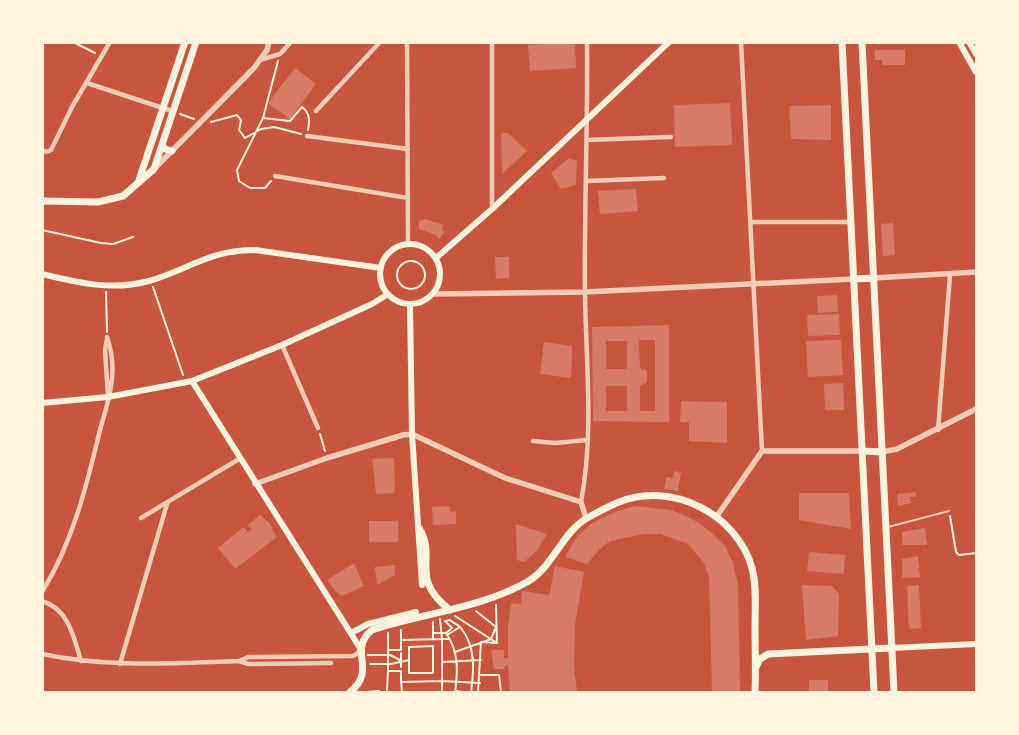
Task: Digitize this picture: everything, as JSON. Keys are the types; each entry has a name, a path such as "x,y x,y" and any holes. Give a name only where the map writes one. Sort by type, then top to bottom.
{"main road":[{"path":"137,185 185,42"},
{"path":"42,201 98,202 123,196 154,169 162,157 162,145 172,111 196,42"},
{"path":"436,258 492,209 669,42"},
{"path":"842,42 874,692"},
{"path":"862,42 894,692"},
{"path":"976,53 969,43 960,45 976,72"},
{"path":"162,145 172,151"},
{"path":"149,149 153,155 162,157"},
{"path":"408,244 425,247 436,258 440,267 440,278 433,294 424,300 410,304 398,301 388,294 381,282 381,268 390,252 408,244"},
{"path":"42,274 91,286 106,287 151,280 217,254 235,250 264,251 381,268"},
{"path":"854,279 874,278"},
{"path":"42,403 108,397 188,382 282,344 372,304 388,294"},
{"path":"410,304 412,434 422,585"},
{"path":"188,382 268,502 360,648 364,673 360,684 350,692"},
{"path":"862,451 882,452"},
{"path":"360,648 364,637 372,630 447,614 510,590 528,581 539,572 586,518 620,501 644,497 669,498 693,504 728,524 752,568 755,587 755,692"},
{"path":"268,502 276,511"},
{"path":"419,528 424,536 428,586 447,614"},
{"path":"351,633 368,624 416,612"},
{"path":"755,640 760,648 768,654"},
{"path":"756,667 760,659 768,654 976,644"}],"street":[{"path":"42,150 46,152 51,150 110,42"},
{"path":"162,157 172,151 202,122 260,60 267,50 269,42"},
{"path":"260,60 280,54 291,42"},
{"path":"316,111 380,42"},
{"path":"407,42 408,244"},
{"path":"492,42 492,209"},
{"path":"586,518 581,502 586,476 587,440 585,292 586,140 588,119 587,42"},
{"path":"717,516 762,451 741,42"},
{"path":"87,83 172,111"},
{"path":"307,136 408,149"},
{"path":"586,140 671,136"},
{"path":"276,176 408,198"},
{"path":"586,181 664,178"},
{"path":"750,222 850,222"},
{"path":"874,278 976,272"},
{"path":"938,430 950,275"},
{"path":"433,294 585,292 753,282 854,279"},
{"path":"42,592 55,572 81,505 108,397 104,350 107,337"},
{"path":"282,344 318,428"},
{"path":"882,452 897,449 938,430 976,409"},
{"path":"255,484 328,458 403,435 412,434 505,478 581,502"},
{"path":"533,440 555,443 587,440"},
{"path":"762,451 862,451"},
{"path":"141,518 239,459"},
{"path":"120,664 167,504"},
{"path":"42,601 50,603 68,622 81,661"},
{"path":"240,661 248,657 353,656 358,654 360,648"},
{"path":"42,654 81,661 120,664 240,661 248,664 331,663"}],"lane":[{"path":"886,527 949,511"}],"path":[{"path":"75,43 102,57"},
{"path":"276,176 265,188 250,188 240,181 237,170 263,118 280,54"},
{"path":"172,111 202,122 218,121 222,118 237,115 241,120 239,130 246,138 262,129 274,127 307,136 310,119 308,111 302,106 290,121 263,118"},
{"path":"42,230 113,244 133,237"},
{"path":"414,260 424,268 425,277 417,288 409,289 398,282 397,270 405,261 414,260"},
{"path":"151,280 188,382"},
{"path":"106,287 107,337"},
{"path":"318,428 328,458"},
{"path":"949,511 956,552 959,555 976,553"},
{"path":"496,605 496,643"},
{"path":"476,611 496,627"},
{"path":"442,692 441,633 447,614 496,643"},
{"path":"428,617 434,640"},
{"path":"446,634 452,628 444,621 450,620 460,627 470,646 473,660 471,692"},
{"path":"433,633 446,634 460,627"},
{"path":"491,639 496,627"},
{"path":"388,650 401,650 401,629"},
{"path":"388,631 388,690"},
{"path":"446,634 458,662 456,692 462,692"},
{"path":"401,640 449,639"},
{"path":"455,652 491,639"},
{"path":"481,642 496,643"},
{"path":"478,692 481,675 481,642"},
{"path":"409,646 433,646 434,673 409,673 409,660 409,646"},
{"path":"401,653 401,667"},
{"path":"368,655 388,655 400,660"},
{"path":"370,664 388,664 400,660 409,660"},
{"path":"442,662 481,660"},
{"path":"388,671 401,671 402,691"},
{"path":"481,675 499,675 501,692"},
{"path":"401,682 457,681 480,683"},
{"path":"366,692 379,691"}],"building":[{"path":"575,42 576,68 530,71 528,45"},
{"path":"875,50 905,50 905,65 882,65 882,60 875,60"},
{"path":"295,68 316,84 290,119 268,103"},
{"path":"730,103 732,145 675,147 674,105"},
{"path":"831,105 831,140 791,139 789,106"},
{"path":"501,133 508,133 527,151 502,174"},
{"path":"569,158 577,161 576,185 561,189 551,173"},
{"path":"636,189 638,211 600,214 598,191"},
{"path":"425,219 444,225 442,229 445,232 439,239 436,235 419,229 419,221"},
{"path":"893,223 895,255 883,256 881,224"},
{"path":"495,257 509,257 509,278 496,279"},
{"path":"837,295 838,312 818,313 817,296"},
{"path":"839,314 840,335 808,336 807,315"},
{"path":"669,325 669,422 593,421 592,327","holes":["639,340 655,340 655,411 640,411 640,386 647,382 647,371 640,368","606,341 627,341 627,369 606,369","606,386 627,386 627,411 606,411"]},
{"path":"841,340 843,375 808,377 806,341"},
{"path":"544,342 572,346 571,378 540,374"},
{"path":"843,383 844,410 825,410 824,384"},
{"path":"681,401 727,402 727,443 689,441 689,422 680,422"},
{"path":"394,458 395,493 376,494 372,459"},
{"path":"674,471 681,473 678,491 664,489 666,477 673,478"},
{"path":"916,492 916,497 909,497 912,503 898,506 897,494"},
{"path":"799,493 849,493 851,529 799,520"},
{"path":"450,506 450,512 456,511 456,524 433,525 432,507"},
{"path":"635,506 672,510 696,521 725,546 733,563 738,585 740,692 712,692 709,577 704,563 688,544 660,534 644,534 610,541 587,564 565,557 577,537 592,523 612,513"},
{"path":"260,515 269,523 277,537 235,569 218,548 243,527 248,532 252,529 248,525"},
{"path":"369,521 398,521 398,542 369,542"},
{"path":"516,524 547,534 537,551 524,562 517,560"},
{"path":"925,528 927,545 902,545 902,532"},
{"path":"809,552 845,555 844,574 807,571"},
{"path":"918,556 920,577 902,578 902,559"},
{"path":"354,563 364,586 342,596 335,591 327,580"},
{"path":"395,565 395,575 377,585 375,567"},
{"path":"555,566 584,572 575,624 574,667 577,692 510,692 508,665 504,666 504,669 494,669 491,650 504,650 504,658 508,658 508,626 511,603 521,604 522,591 549,595"},
{"path":"802,585 832,586 839,594 838,636 806,640"},
{"path":"919,585 921,628 909,629 907,586"},
{"path":"809,680 828,680 828,692 809,692"}]}
